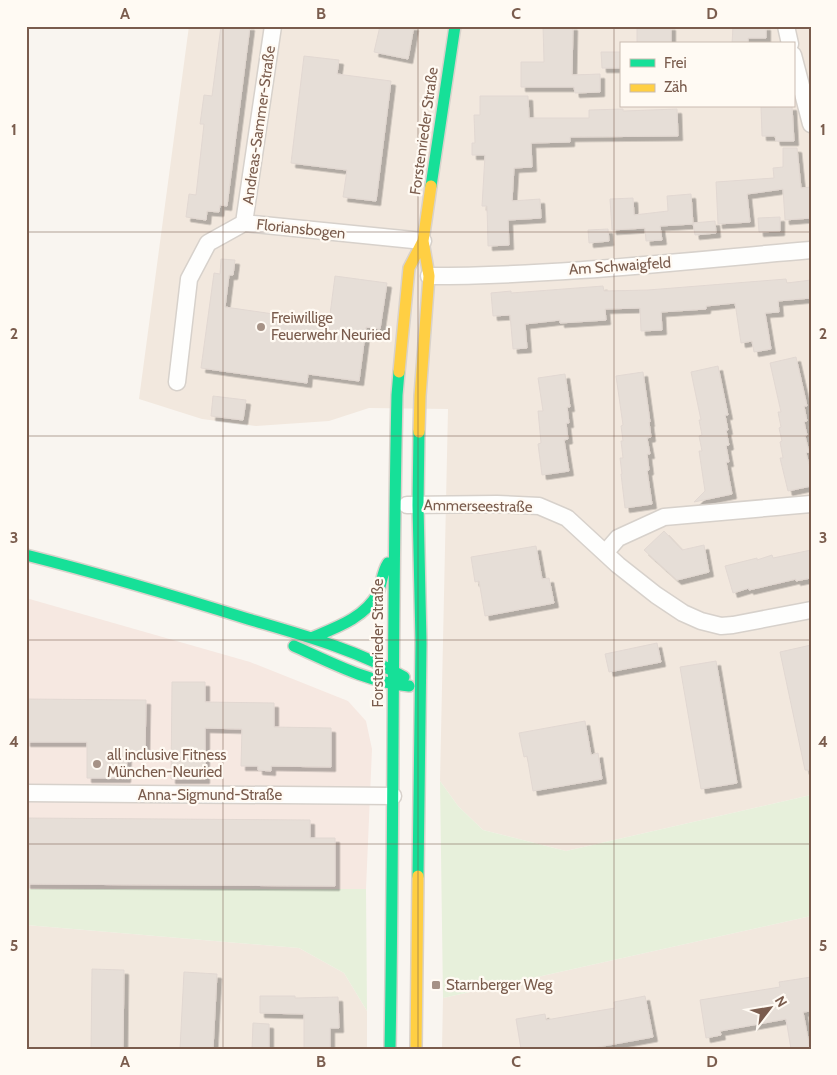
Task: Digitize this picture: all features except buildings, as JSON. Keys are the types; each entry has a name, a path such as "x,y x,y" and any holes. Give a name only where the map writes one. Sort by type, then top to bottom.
{"main road":[{"name":"Forstenrieder Straße","path":"416,1049 421,643 418,505 420,396 429,276 423,241 455,26"},
{"name":"Forstenrieder Straße","path":"390,1049 394,796 393,557 396,395 409,268 423,241"},
{"path":"26,555 69,565 311,638 367,658 394,670 420,686"},
{"path":"311,638 351,620 365,609 377,593 383,570 393,557"},
{"path":"205,606 376,682 393,686 420,686"}],"street":[{"name":"Andreas-Sammer-Straße","path":"244,223 273,26"},
{"path":"786,26 790,42"},
{"path":"794,60 811,124"},
{"name":"Floriansbogen","path":"178,382 189,279 208,243 244,223 423,241"},
{"name":"Am Schwaigfeld","path":"429,276 534,272 658,264 811,250"},
{"name":"Ammerseestraße","path":"395,505 497,504 539,506 567,518 605,554 656,595 683,613 701,621 721,626 733,625 811,610"},
{"path":"605,554 618,538 664,517 811,504"},
{"name":"Anna-Sigmund-Straße","path":"26,793 394,796"}],"shaded area":[{"path":"189,26 811,26 811,795 566,851 483,830 458,806 440,781 448,409 369,408 329,421 256,426 202,419 139,399"},
{"path":"26,598 250,662 348,701 366,721 372,749 366,889 26,889"},
{"path":"811,916 811,1049 442,1049 443,998"},
{"path":"26,925 299,948 344,973 367,1011 367,1049 26,1049"}],"green space":[{"path":"440,781 458,806 483,830 566,851 811,795 811,916 443,998"},
{"path":"26,889 366,889 367,1011 344,973 299,948 26,925"}],"traffic: fast":[{"path":"431,186 455,26"},
{"path":"390,1049 395,477 399,372"},
{"path":"418,876 421,643 418,505 419,432"},
{"path":"26,555 138,586 308,637 367,658 404,677"},
{"path":"311,638 349,621 365,609 378,593 384,570 388,563"},
{"path":"294,646 364,676 409,686"}],"traffic: slow":[{"path":"419,432 429,276 423,241 431,186"},
{"path":"399,372 409,268 423,241"},
{"path":"416,1049 418,876"}],"place":[{"name":"Freiwillige Feuerwehr Neuried","path":"261,327"},
{"name":"all inclusive Fitness München-Neuried","path":"97,764"},
{"name":"Starnberger Weg","path":"436,985"}]}
